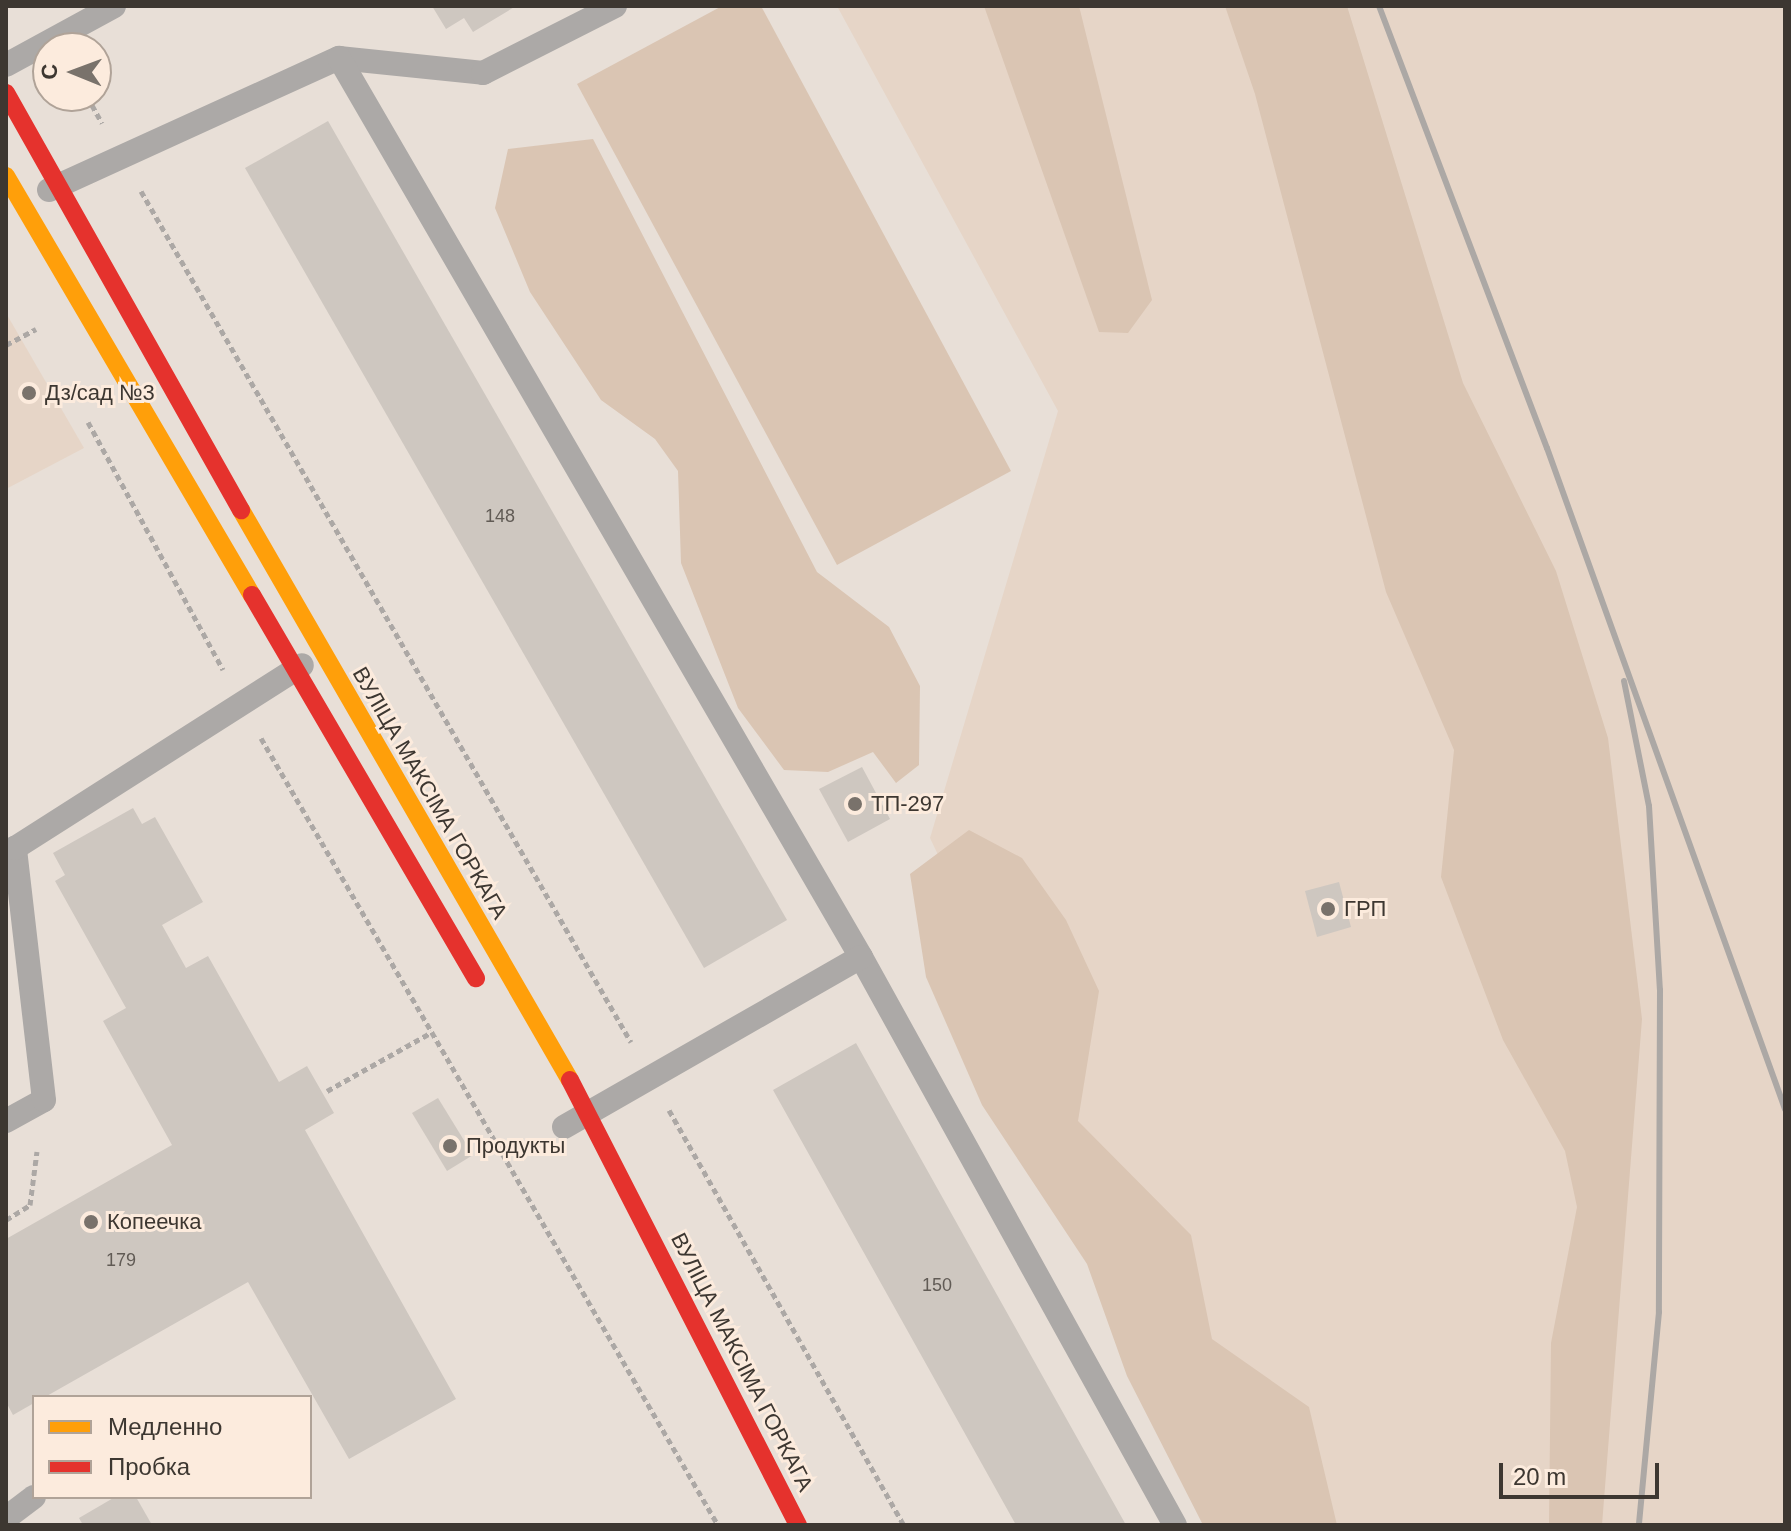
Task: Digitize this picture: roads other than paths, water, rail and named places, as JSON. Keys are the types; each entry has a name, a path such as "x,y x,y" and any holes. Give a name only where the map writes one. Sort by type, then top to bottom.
{"main road":[{"name":"ВУЛІЦА МАКСІМА ГОРКАГА","path":"6,93 55,187 322,654 589,1112 798,1525"},
{"path":"6,176 484,993"},
{"name":"ВУЛІЦА МАКСІМА ГОРКАГА","path":"621,1223 798,1525"}],"lane":[{"path":"6,65 114,6"},
{"path":"22,204 339,58 483,73 615,6"},
{"path":"339,58 861,957 1175,1525"},
{"path":"6,1121 44,1100 15,848 322,654"},
{"path":"564,1127 861,957"},
{"path":"6,1518 32,1498"}],"railway":[{"path":"1379,6 1547,448 1785,1109"},
{"path":"1624,681 1649,806 1660,990 1659,1312 1639,1525"}],"place":[{"name":"Дз/сад №3","path":"29,393"},
{"name":"ТП-297","path":"855,804"},
{"name":"ГРП","path":"1328,909"},
{"name":"Продукты","path":"450,1146"},
{"name":"Копеечка","path":"91,1222"}]}
